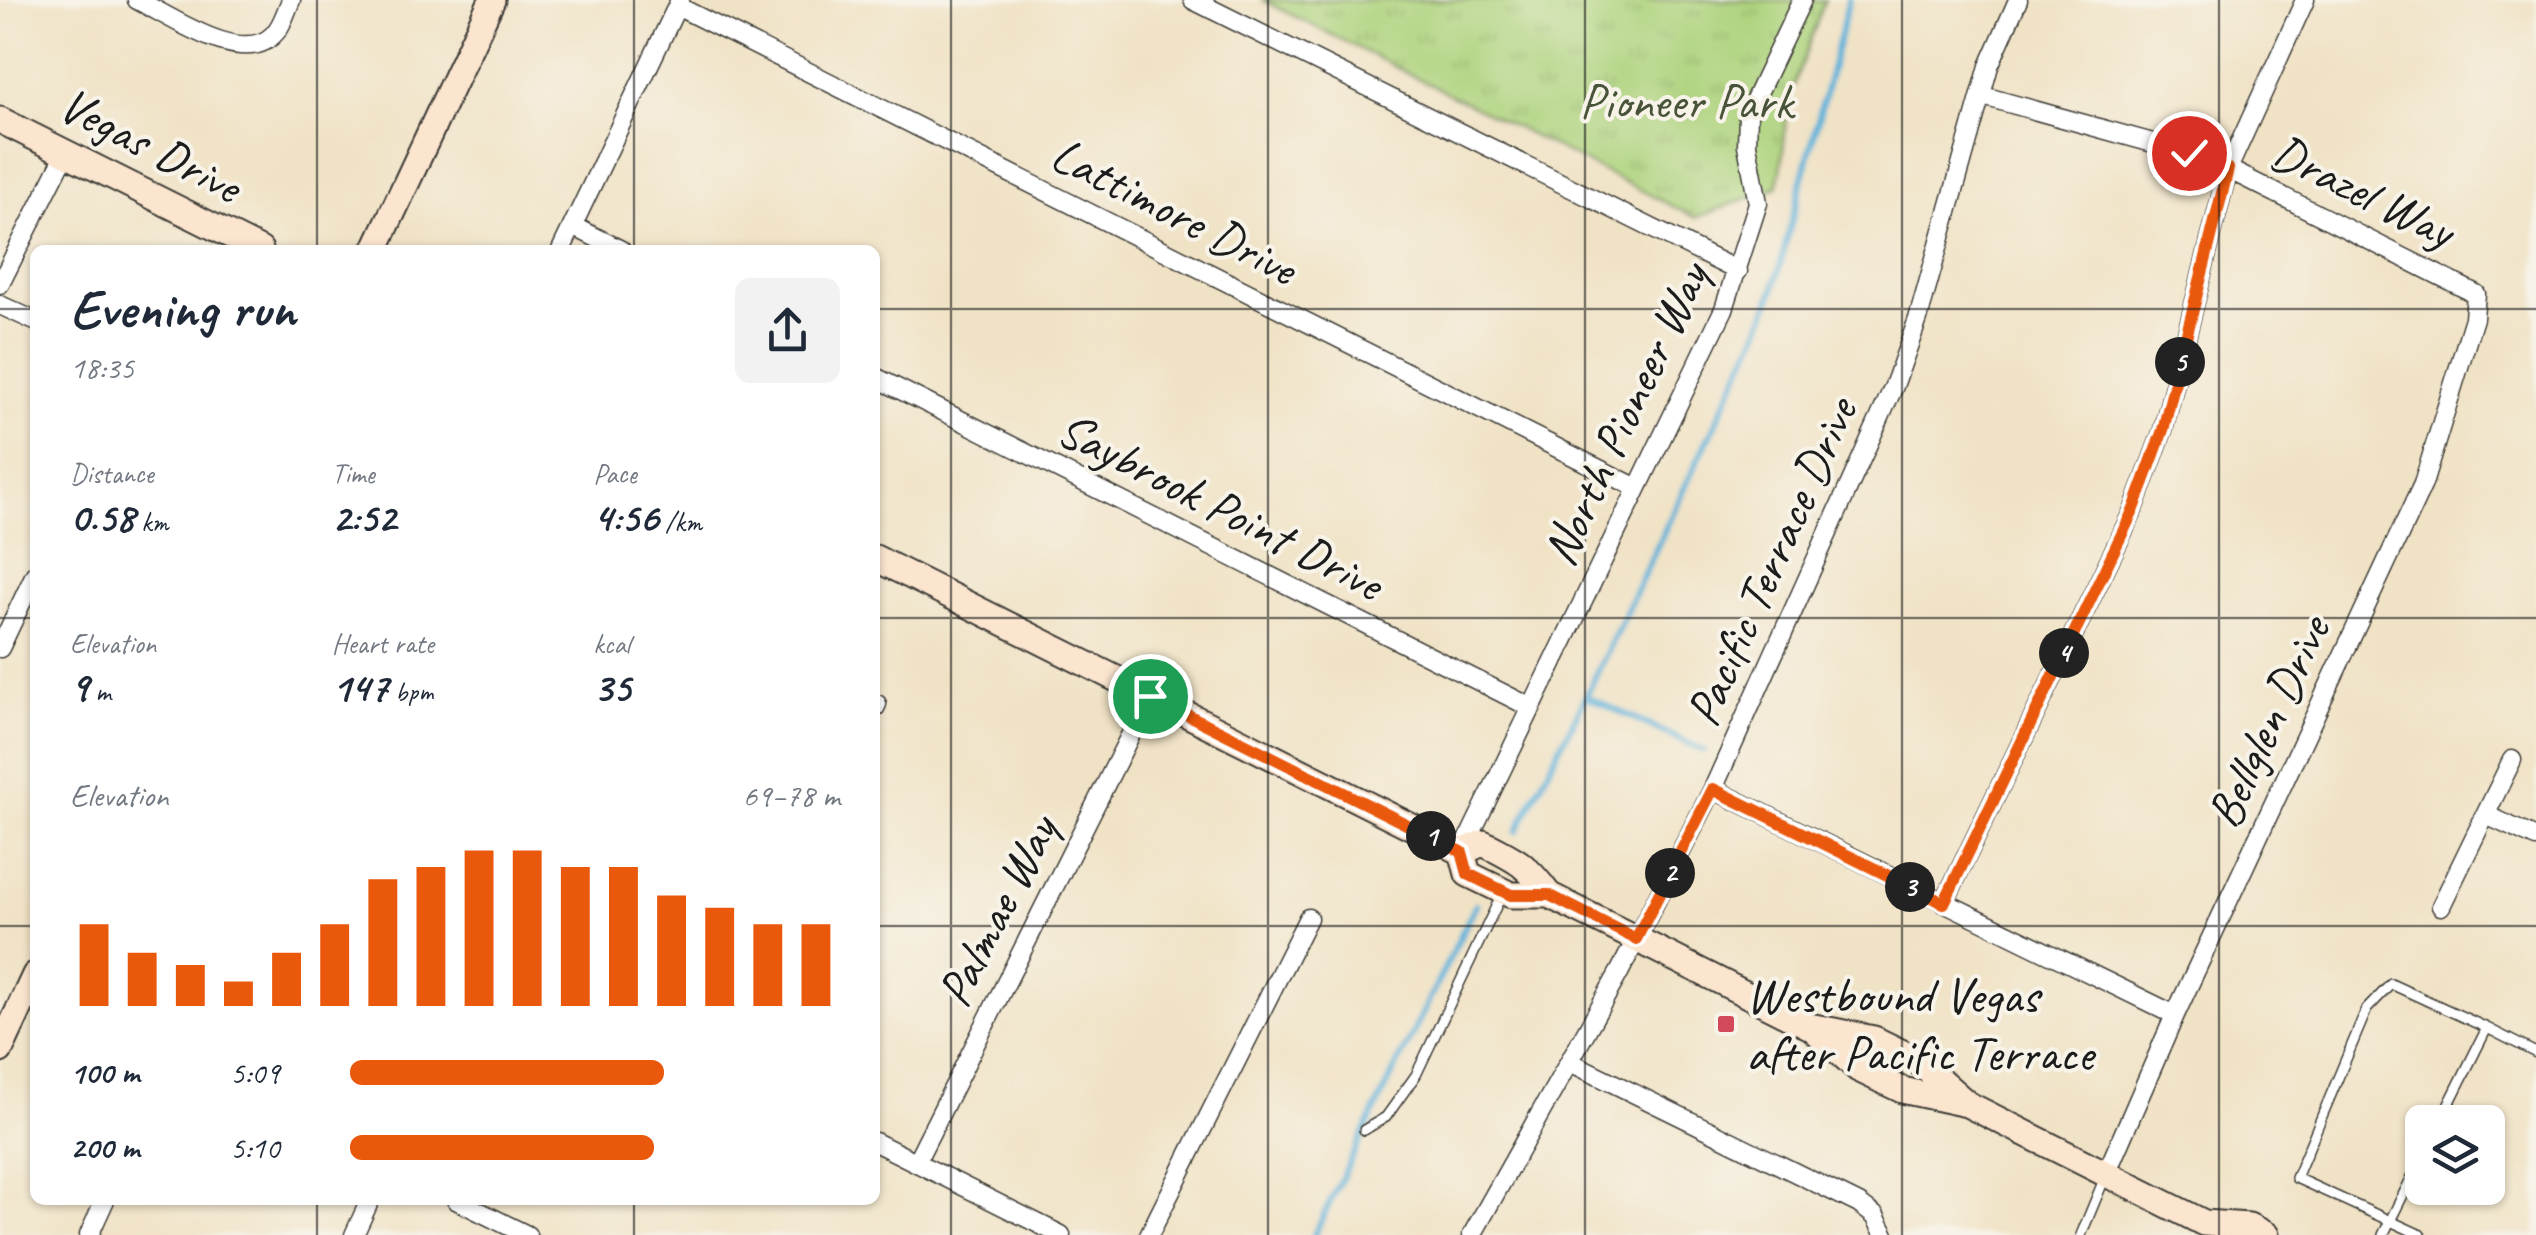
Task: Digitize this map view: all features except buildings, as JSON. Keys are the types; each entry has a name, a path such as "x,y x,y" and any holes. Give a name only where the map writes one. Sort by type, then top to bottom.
{"main road":[{"path":"377,245 492,0"},
{"name":"Vegas Drive","path":"0,120 250,245"},
{"path":"880,561 1462,852 1468,874 1504,892 1549,895"},
{"path":"1462,852 1483,843 1526,865 1549,895 1810,1026 1858,1069 1902,1090 1967,1104 2209,1229 2248,1226 2266,1235"},
{"path":"0,1050 30,986"}],"street":[{"path":"136,0 233,47 256,47 275,34 291,0"},
{"path":"1193,0 1738,272"},
{"name":"North Pioneer Way","path":"1462,852 1724,309 1758,203 1747,146 1748,114 1802,0"},
{"name":"Pacific Terrace Drive","path":"1479,1233 1713,789 1894,386 1918,318 1989,66 2018,0"},
{"path":"1944,903 2134,509 2163,430 2228,169 2305,0"},
{"path":"564,245 678,3"},
{"name":"Lattimore Drive","path":"678,3 1635,488"},
{"name":"Drazel Way","path":"1982,96 2189,153 2476,294"},
{"path":"0,284 66,153"},
{"path":"573,226 611,245"},
{"name":"Bellglen Drive","path":"2106,1174 2175,1016 2424,484 2474,318 2476,294"},
{"path":"0,305 30,319"},
{"name":"Saybrook Point Drive","path":"880,379 1530,706"},
{"path":"0,648 30,585"},
{"name":"Palmae Way","path":"916,1162 1150,696"},
{"path":"2441,906 2512,760"},
{"path":"1713,789 2175,1016"},
{"path":"2486,815 2536,838"},
{"path":"1149,1235 1308,918"},
{"path":"1570,1062 1859,1204 1875,1216 1885,1234"},
{"path":"880,1144 1060,1235"},
{"path":"88,1235 103,1205"},
{"path":"354,1235 368,1205"},
{"path":"466,1205 527,1235"}],"lane":[{"path":"1364,1130 1386,1117 1416,1075 1504,892"},
{"path":"2421,1235 2296,1178 2367,1010 2391,984 2536,1054"},
{"path":"2448,1105 2487,1028"},
{"path":"2081,1235 2106,1174"},
{"path":"2384,1235 2405,1190"}],"green space":[{"name":"Pioneer Park","path":"1262,0 1825,0 1788,101 1777,187 1696,218"}],"waterway":[{"path":"1517,831 1586,696 1760,329 1774,289 1849,0"},
{"path":"1586,696 1704,751"},
{"path":"1314,1235 1476,904"}],"place":[{"name":"Westbound Vegas after Pacific Terrace","path":"1726,1024"}],"route":[{"path":"1150,696 1462,852 1468,874 1511,895 1549,895 1636,939 1713,789 1944,903 2134,509 2163,430 2228,169 2189,153"}]}
